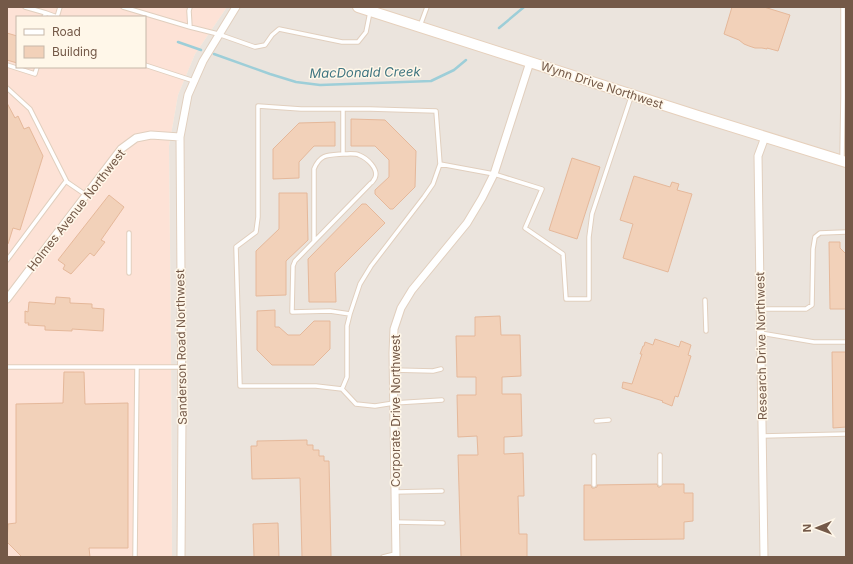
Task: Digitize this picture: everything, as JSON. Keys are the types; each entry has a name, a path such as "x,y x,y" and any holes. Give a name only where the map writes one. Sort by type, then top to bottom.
{"street":[{"path":"180,136 188,96 204,58 236,7"},
{"name":"Wynn Drive Northwest","path":"363,8 844,162"},
{"name":"Corporate Drive Northwest","path":"396,555 393,370 394,329 401,308 412,290 467,223 482,198 494,174 530,62"},
{"name":"Holmes Avenue Northwest","path":"7,299 121,149 136,138 151,135 180,136"},
{"name":"Sanderson Road Northwest","path":"180,136 182,367 181,557"},
{"name":"Research Drive Northwest","path":"764,557 758,156 765,137"}],"lane":[{"path":"25,7 35,8 45,15"},
{"path":"123,7 190,28 218,34 255,47 265,45 272,35 279,29 342,42 358,42 366,32 363,8"},
{"path":"190,7 190,28"},
{"path":"420,27 427,7"},
{"path":"842,7 845,97 844,162"},
{"path":"146,65 194,82"},
{"path":"7,66 35,74 37,68"},
{"path":"7,88 30,109 66,181 86,195"},
{"path":"440,164 494,174 542,189 525,228 563,254 566,299 590,299 589,237 592,214 632,95"},
{"path":"342,388 347,377 347,326 360,284 371,266 433,184 440,164 436,111 301,109 258,106 258,217 256,232 236,246 240,386 316,386 342,388 356,404 375,406 394,403 442,400"},
{"path":"343,109 343,154"},
{"path":"314,241 314,169 316,164 319,159 328,155 358,154 374,167 376,173 375,178 371,184 295,261 293,266 292,312 330,311 350,314"},
{"path":"7,260 66,181"},
{"path":"760,309 806,309 812,305 813,249 815,237 820,233 846,232"},
{"path":"129,233 129,273"},
{"path":"706,300 706,331"},
{"path":"761,333 814,342 846,342"},
{"path":"135,557 137,367"},
{"path":"7,368 182,367"},
{"path":"393,370 433,371 441,369"},
{"path":"596,421 609,420"},
{"path":"762,436 846,434"},
{"path":"660,455 660,484"},
{"path":"594,456 594,485"},
{"path":"395,492 442,491"},
{"path":"395,522 443,522"},
{"path":"383,557 396,555"}],"shaded area":[{"path":"7,7 227,7 195,54 178,95 169,146 172,557 7,557"},
{"path":"227,7 846,7 846,557 172,557 169,146 178,95 195,54"}],"building":[{"path":"732,7 764,7 790,15 778,51 767,48 755,48 724,34"},
{"path":"7,33 16,36 16,63 7,60"},
{"path":"7,103 15,118 18,116 24,129 29,127 43,156 20,230 13,228 8,244 7,244"},
{"path":"351,119 385,120 416,151 415,187 393,209 390,209 375,194 375,190 389,177 389,160 375,146 351,146"},
{"path":"335,122 335,146 314,146 299,162 299,178 273,179 273,149 299,123"},
{"path":"572,158 600,167 577,239 549,230"},
{"path":"634,176 670,187 672,182 679,184 677,190 692,194 668,272 623,258 633,224 620,220"},
{"path":"279,193 307,193 308,240 286,261 286,295 256,296 256,251 279,229"},
{"path":"109,195 124,207 101,240 105,242 94,256 90,253 71,274 63,269 65,265 58,260"},
{"path":"362,204 366,204 385,223 335,273 336,302 309,302 308,259"},
{"path":"829,242 840,242 840,248 846,254 846,309 830,309"},
{"path":"56,297 70,298 70,303 92,304 92,308 104,309 103,331 72,329 72,331 45,330 45,326 28,325 29,323 25,323 25,311 28,312 29,302 55,304"},
{"path":"275,310 275,327 279,327 288,335 300,335 314,321 330,321 330,349 314,365 272,365 257,350 257,311"},
{"path":"500,316 501,335 520,335 521,376 502,377 502,394 521,394 522,436 504,437 504,454 523,453 524,496 518,496 519,534 527,534 527,557 461,557 458,455 478,455 477,436 458,437 457,395 476,395 476,377 457,377 456,336 475,336 475,317"},
{"path":"655,339 679,347 681,341 691,345 688,355 691,356 678,397 675,396 672,406 662,402 663,401 622,388 623,382 632,384 642,354 640,354 645,342 653,345"},
{"path":"832,352 846,352 846,427 833,428"},
{"path":"64,372 84,372 85,404 128,403 128,548 89,548 90,557 22,557 7,542 8,524 16,523 16,404 63,403"},
{"path":"307,440 307,445 313,445 313,450 319,450 319,456 324,456 324,461 329,461 331,557 302,557 300,478 252,479 251,446 257,446 257,441"},
{"path":"657,484 658,487 660,487 663,484 684,484 684,493 693,493 693,521 684,522 684,539 584,540 584,485 591,485 592,488 594,488 597,487 597,485"},
{"path":"278,523 279,557 254,557 253,524"}],"waterway":[{"name":"MacDonald Creek","path":"499,28 524,7"},
{"name":"MacDonald Creek","path":"178,42 201,50"},
{"name":"MacDonald Creek","path":"214,54 296,82 320,85 431,81 454,70 466,60"}]}
